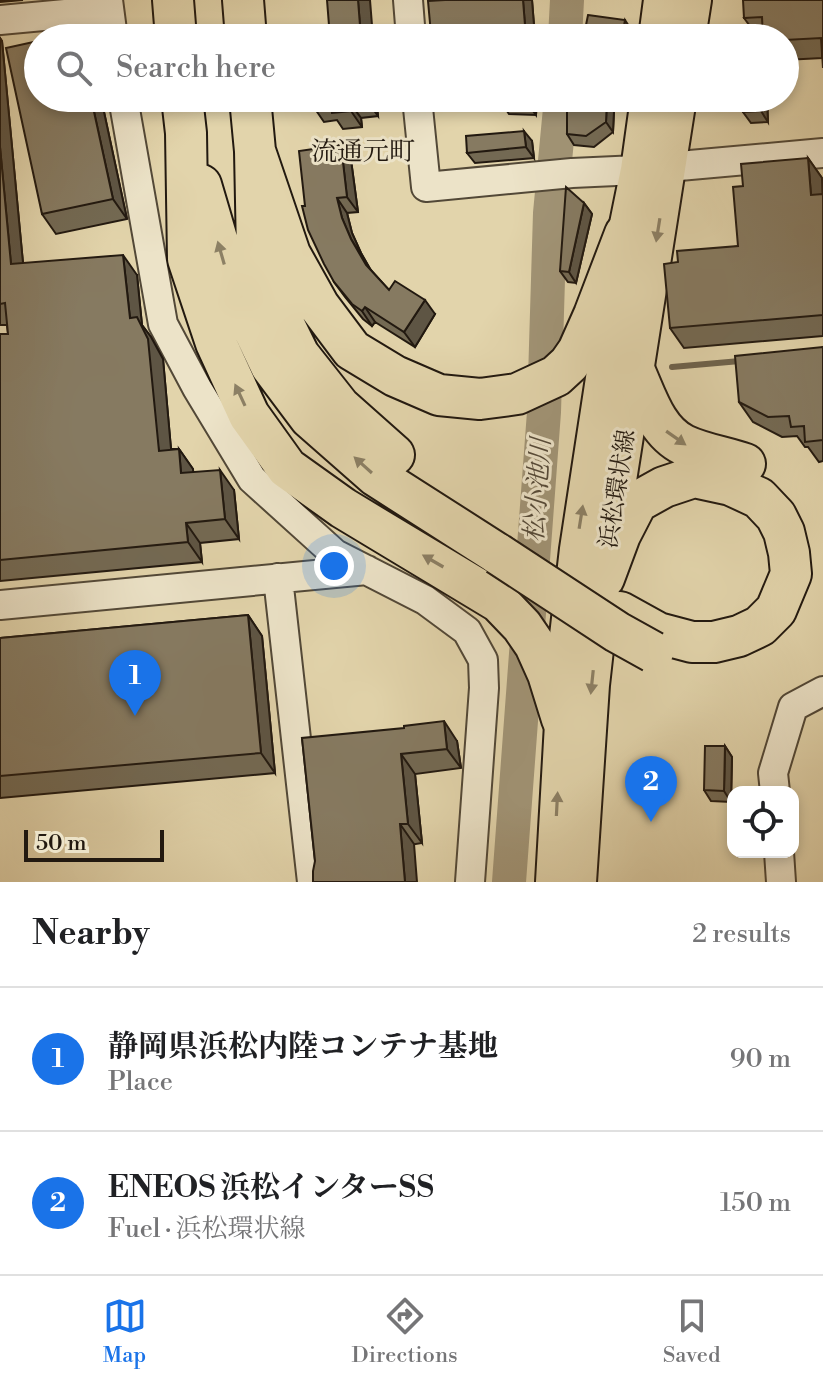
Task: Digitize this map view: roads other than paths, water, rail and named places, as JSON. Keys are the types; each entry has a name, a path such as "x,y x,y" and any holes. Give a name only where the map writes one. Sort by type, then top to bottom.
{"highway":[{"path":"173,0 175,24"},
{"path":"243,0 245,24"},
{"path":"251,112 257,252 277,310 299,355 340,407 404,464 617,632 653,652 688,663 722,665 746,658 770,646 791,627 805,606 813,576 814,550 810,528 789,493 754,467 682,445 663,429 636,374"},
{"path":"184,116 227,273 271,366 310,418 376,476 499,540 658,633 692,642 714,642 739,636 760,626 776,610 791,574 784,532 776,516 759,498 731,485 694,477 664,487 637,502 620,535 604,578"},
{"path":"184,116 188,259 216,343 249,415 287,468 343,508 499,602 535,645 562,719"},
{"path":"255,151 290,254 319,306 352,350 395,376 439,395 480,399 517,394 556,376 578,351 625,234"}],"main road":[{"path":"658,24 661,0"},
{"path":"690,24 694,0"},
{"name":"浜松環状線","path":"579,882 592,685 604,578 636,374 653,169 649,112"},
{"name":"浜松環状線","path":"553,882 567,636 577,549 625,234 674,112"}],"street":[{"path":"408,0 410,24"},
{"path":"0,20 108,5"},
{"path":"125,112 163,324 252,479 335,554 425,600 467,631 483,660 484,688 470,882"},
{"path":"418,112 426,187 823,153"},
{"path":"0,605 367,570"},
{"path":"278,578 312,882"},
{"path":"774,786 773,773 793,707 823,691"},
{"path":"779,858 781,882"}],"waterway":[{"name":"松小池川","path":"566,24 567,0"},
{"name":"松小池川","path":"509,882 544,412 550,213 560,112"},
{"path":"672,367 740,361"}],"place":[{"name":"静岡県浜松内陸コンテナ基地","path":"135,716"},
{"name":"ENEOS 浜松インターSS","path":"651,822"}],"district":[{"name":"流通元町","path":"363,152"}]}
